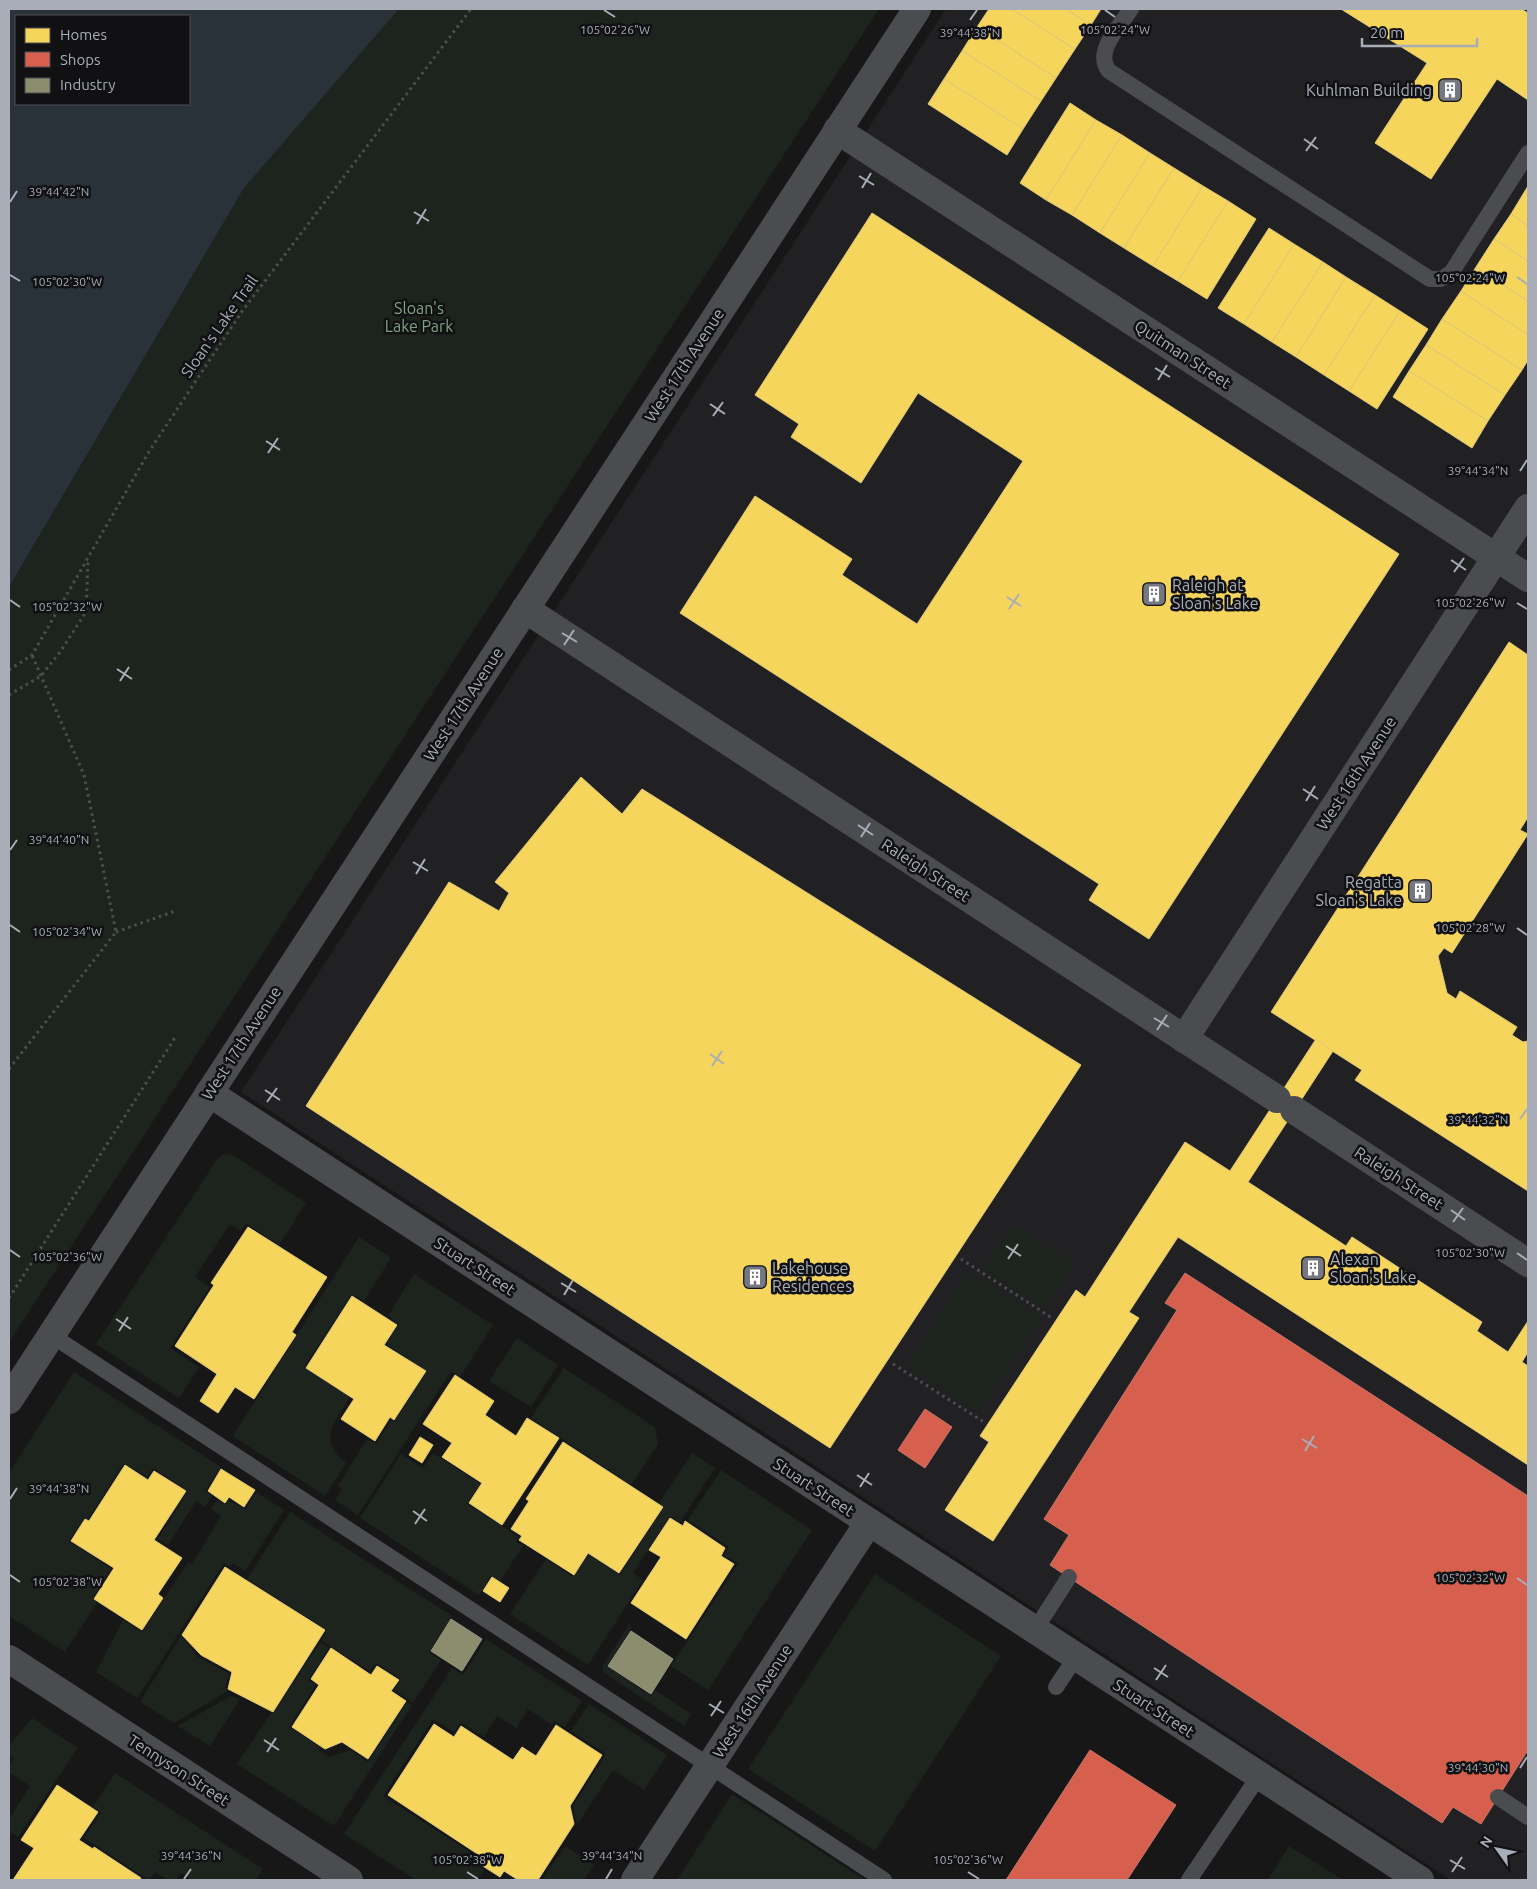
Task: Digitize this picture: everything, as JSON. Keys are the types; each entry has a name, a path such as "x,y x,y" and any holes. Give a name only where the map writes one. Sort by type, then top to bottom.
{"street":[{"name":"West 17th Avenue","path":"9,1400 917,9"},
{"name":"Quitman Street","path":"837,130 1528,578"},
{"name":"West 16th Avenue","path":"1184,1039 1528,508"},
{"name":"Raleigh Street","path":"525,609 1528,1263"},
{"name":"Stuart Street","path":"209,1093 1420,1880"},
{"name":"West 16th Avenue","path":"635,1880 869,1522"},
{"name":"Tennyson Street","path":"9,1659 349,1880"}],"lane":[{"path":"1131,9 1104,52 1104,63 1109,71 1430,279 1441,279 1451,273 1528,153"},
{"path":"51,1336 884,1880"},
{"path":"1035,1630 1069,1577"},
{"path":"1056,1687 1076,1657"},
{"path":"1189,1880 1259,1776"},
{"path":"1498,1797 1528,1817"}],"path":[{"name":"Sloan's Lake Trail","path":"9,670 32,655 150,450 243,310 471,9"},
{"path":"9,695 41,676 60,652 86,612 88,560"},
{"path":"32,655 84,775 116,932"},
{"path":"9,1069 116,932 176,911"},
{"path":"9,1298 176,1036"},
{"path":"961,1259 1052,1318"},
{"path":"893,1364 984,1422"}],"shaded area":[{"path":"9,9 399,9 244,188 9,587"},
{"path":"946,9 1528,9 1528,1880 1451,1880 241,1092"}],"green space":[{"name":"Sloan's Lake Park","path":"399,9 879,9 9,1342 9,587 244,188"},
{"path":"225,1154 233,1155 306,1203 279,1245 246,1223 241,1231 230,1224 195,1277 210,1287 170,1348 199,1367 179,1398 96,1344 218,1158"},
{"path":"1013,1224 1075,1264 1045,1309 984,1269"},
{"path":"359,1237 391,1258 364,1301 352,1294 304,1367 350,1397 334,1423 330,1439 337,1455 346,1463 325,1496 233,1436"},
{"path":"969,1271 1041,1318 979,1413 907,1366"},
{"path":"414,1274 493,1325 460,1377 451,1371 358,1515 335,1500 342,1489 338,1486 367,1439 376,1444 391,1420 394,1422 427,1371 386,1344 399,1324 388,1316"},
{"path":"517,1338 558,1365 531,1407 489,1381"},
{"path":"564,1368 655,1427 658,1444 631,1485 531,1418"},
{"path":"74,1372 221,1467 205,1491 212,1496 205,1507 196,1501 168,1545 158,1539 188,1491 153,1468 147,1477 124,1463 88,1519 85,1517 69,1541 111,1569 92,1599 97,1603 65,1652 9,1616 9,1473"},
{"path":"433,1453 480,1484 467,1504 519,1537 516,1542 523,1546 500,1581 491,1576 479,1595 360,1518 401,1454 423,1468"},
{"path":"692,1453 715,1468 680,1522 670,1516 633,1573 643,1580 588,1665 510,1614 546,1559 573,1577 588,1554 620,1575 664,1507 659,1503"},
{"path":"721,1470 812,1530 708,1690 671,1666 738,1564 724,1555 729,1547 688,1520"},
{"path":"256,1492 284,1510 245,1571 233,1563 230,1567 224,1563 137,1698 96,1672 123,1620 142,1632 188,1562 192,1564 221,1516 211,1509 217,1500 226,1505 229,1500 245,1510"},
{"path":"290,1512 452,1616 429,1652 441,1660 413,1703 394,1690 401,1679 376,1663 370,1671 321,1640 327,1630 247,1579"},
{"path":"875,1574 1001,1656 875,1851 748,1769"},
{"path":"630,1623 631,1629 607,1666 651,1696 655,1690 691,1714 684,1726 603,1672 603,1666"},
{"path":"181,1636 198,1657 229,1674 225,1688 228,1691 174,1723 140,1702"},
{"path":"486,1639 582,1701 565,1727 554,1721 552,1725 528,1709 516,1728 497,1716 484,1737 461,1722 454,1732 433,1719 383,1796 478,1857 474,1864 484,1870 477,1880 416,1880 344,1834 452,1668 463,1675"},
{"path":"320,1642 329,1648 308,1680 316,1685 289,1727 320,1747 318,1750 330,1757 351,1750 368,1762 407,1702 412,1705 334,1826 237,1764 271,1713 273,1714"},
{"path":"231,1696 240,1699 210,1746 178,1726"},
{"path":"589,1704 667,1755 644,1790 613,1770 577,1825 573,1806 606,1754 571,1731"},
{"path":"32,1718 78,1748 18,1837 9,1831 9,1819 30,1786 9,1772 9,1767 14,1758 9,1754 9,1746"},
{"path":"115,1773 263,1869 256,1880 192,1880 181,1873 175,1880 168,1880 155,1872 149,1880 84,1838 101,1812 93,1807"},
{"path":"732,1794 865,1880 677,1880"},
{"path":"565,1846 594,1865 584,1880 542,1880"},
{"path":"1289,1846 1343,1880 1268,1880"}],"building: Homes":[{"path":"989,9 1012,9 1075,49 1056,78 977,27"},
{"path":"1012,9 1066,9 1091,25 1075,49"},
{"path":"1066,9 1101,9 1091,25"},
{"name":"Kuhlman Building","path":"1341,9 1521,9 1528,13 1528,100 1497,79 1431,179 1375,143 1427,63"},
{"path":"977,27 1056,78 1041,101 962,51"},
{"path":"962,51 1041,101 1023,129 944,79"},
{"path":"944,79 1023,129 1007,155 928,104"},
{"path":"1070,103 1096,120 1046,200 1020,183"},
{"path":"1096,120 1122,135 1072,215 1046,200"},
{"path":"1122,135 1150,153 1100,233 1072,215"},
{"path":"1150,153 1174,168 1124,248 1100,233"},
{"path":"1174,168 1203,186 1153,266 1124,248"},
{"path":"1203,186 1228,201 1178,281 1153,266"},
{"path":"1528,186 1528,226 1511,214"},
{"path":"1228,201 1256,219 1207,299 1178,281"},
{"name":"Raleigh at Sloan's Lake","path":"872,213 1399,554 1149,939 1089,900 1099,884 680,613 755,496 852,559 842,575 917,624 1023,461 918,393 861,483 791,437 799,424 755,395"},
{"path":"1511,214 1528,226 1528,261 1494,239"},
{"path":"1269,228 1294,244 1244,324 1218,308"},
{"path":"1494,239 1528,261 1528,301 1476,267"},
{"path":"1294,244 1323,262 1272,342 1244,324"},
{"path":"1323,262 1346,277 1296,357 1272,342"},
{"path":"1476,267 1528,301 1528,335 1461,291"},
{"path":"1346,277 1375,295 1324,375 1296,357"},
{"path":"1461,291 1528,335 1528,360 1522,370 1442,319"},
{"path":"1375,295 1400,311 1349,391 1324,375"},
{"path":"1400,311 1428,329 1377,409 1349,391"},
{"path":"1442,319 1522,370 1505,395 1426,345"},
{"path":"1426,345 1505,395 1488,421 1409,371"},
{"path":"1409,371 1488,421 1472,448 1393,397"},
{"name":"Regatta Sloan's Lake","path":"1509,642 1528,655 1528,817 1520,830 1528,834 1452,953 1444,948 1438,956 1447,993 1456,999 1460,991 1517,1027 1512,1035 1523,1042 1528,1041 1528,1191 1355,1080 1362,1070 1271,1012"},
{"name":"Lakehouse Residences","path":"581,777 622,814 642,789 1081,1065 830,1448 306,1106 449,882 499,911 509,893 495,882"},
{"name":"Alexan Sloan's Lake","path":"1316,1039 1333,1051 1248,1182 1346,1246 1352,1237 1482,1322 1477,1331 1508,1352 1528,1321 1528,1352 1522,1362 1528,1366 1528,1465 1178,1237 1129,1312 1139,1318 993,1541 945,1510 989,1442 980,1436 1076,1290 1085,1297 1185,1142 1230,1171"},
{"path":"248,1227 327,1277 292,1332 296,1335 254,1399 235,1387 218,1413 200,1401 217,1374 175,1346 214,1285 211,1283"},
{"path":"352,1296 397,1325 384,1345 426,1371 394,1420 390,1417 375,1441 341,1419 354,1399 306,1368"},
{"path":"455,1375 494,1401 485,1415 516,1436 527,1418 559,1438 502,1525 469,1503 482,1483 442,1457 452,1443 423,1424"},
{"path":"420,1437 433,1445 422,1463 409,1455"},
{"path":"563,1442 663,1507 619,1573 588,1553 574,1575 519,1540 522,1536 511,1529 529,1501 526,1499"},
{"path":"125,1465 148,1480 154,1471 186,1491 154,1540 182,1558 158,1594 163,1598 142,1630 94,1599 114,1568 71,1541 85,1519 89,1521"},
{"path":"221,1469 255,1490 244,1507 229,1497 225,1503 208,1491"},
{"path":"670,1518 683,1526 685,1521 725,1548 721,1556 734,1564 686,1639 631,1603 661,1557 649,1550"},
{"path":"225,1567 325,1630 273,1712 228,1689 232,1672 201,1655 182,1635"},
{"path":"492,1577 509,1588 500,1602 483,1591"},
{"path":"331,1648 371,1675 377,1666 399,1680 391,1691 406,1701 368,1759 342,1742 325,1749 292,1727 319,1685 311,1679"},
{"path":"434,1724 454,1737 461,1726 513,1760 522,1747 536,1756 556,1725 602,1755 570,1806 574,1824 538,1880 518,1880 504,1871 500,1877 478,1863 482,1857 388,1795"},
{"path":"57,1785 98,1812 79,1840 93,1849 94,1847 141,1878 140,1880 13,1880 34,1848 21,1840"}],"building: Shops":[{"path":"1185,1273 1528,1496 1528,1750 1481,1824 1453,1807 1442,1823 1050,1565 1069,1535 1044,1519 1177,1310 1165,1303"},
{"path":"925,1409 952,1427 925,1468 898,1450"},
{"path":"1090,1750 1176,1805 1127,1880 1006,1880"}],"building: Industry":[{"path":"451,1619 482,1639 462,1671 431,1651"},
{"path":"631,1631 673,1659 651,1694 608,1666"}],"place":[{"name":"Kuhlman Building","path":"1450,90"},
{"name":"Raleigh at Sloan's Lake","path":"1154,594"},
{"name":"Regatta Sloan's Lake","path":"1420,891"},
{"name":"Alexan Sloan's Lake","path":"1313,1268"},
{"name":"Lakehouse Residences","path":"755,1277"}]}
